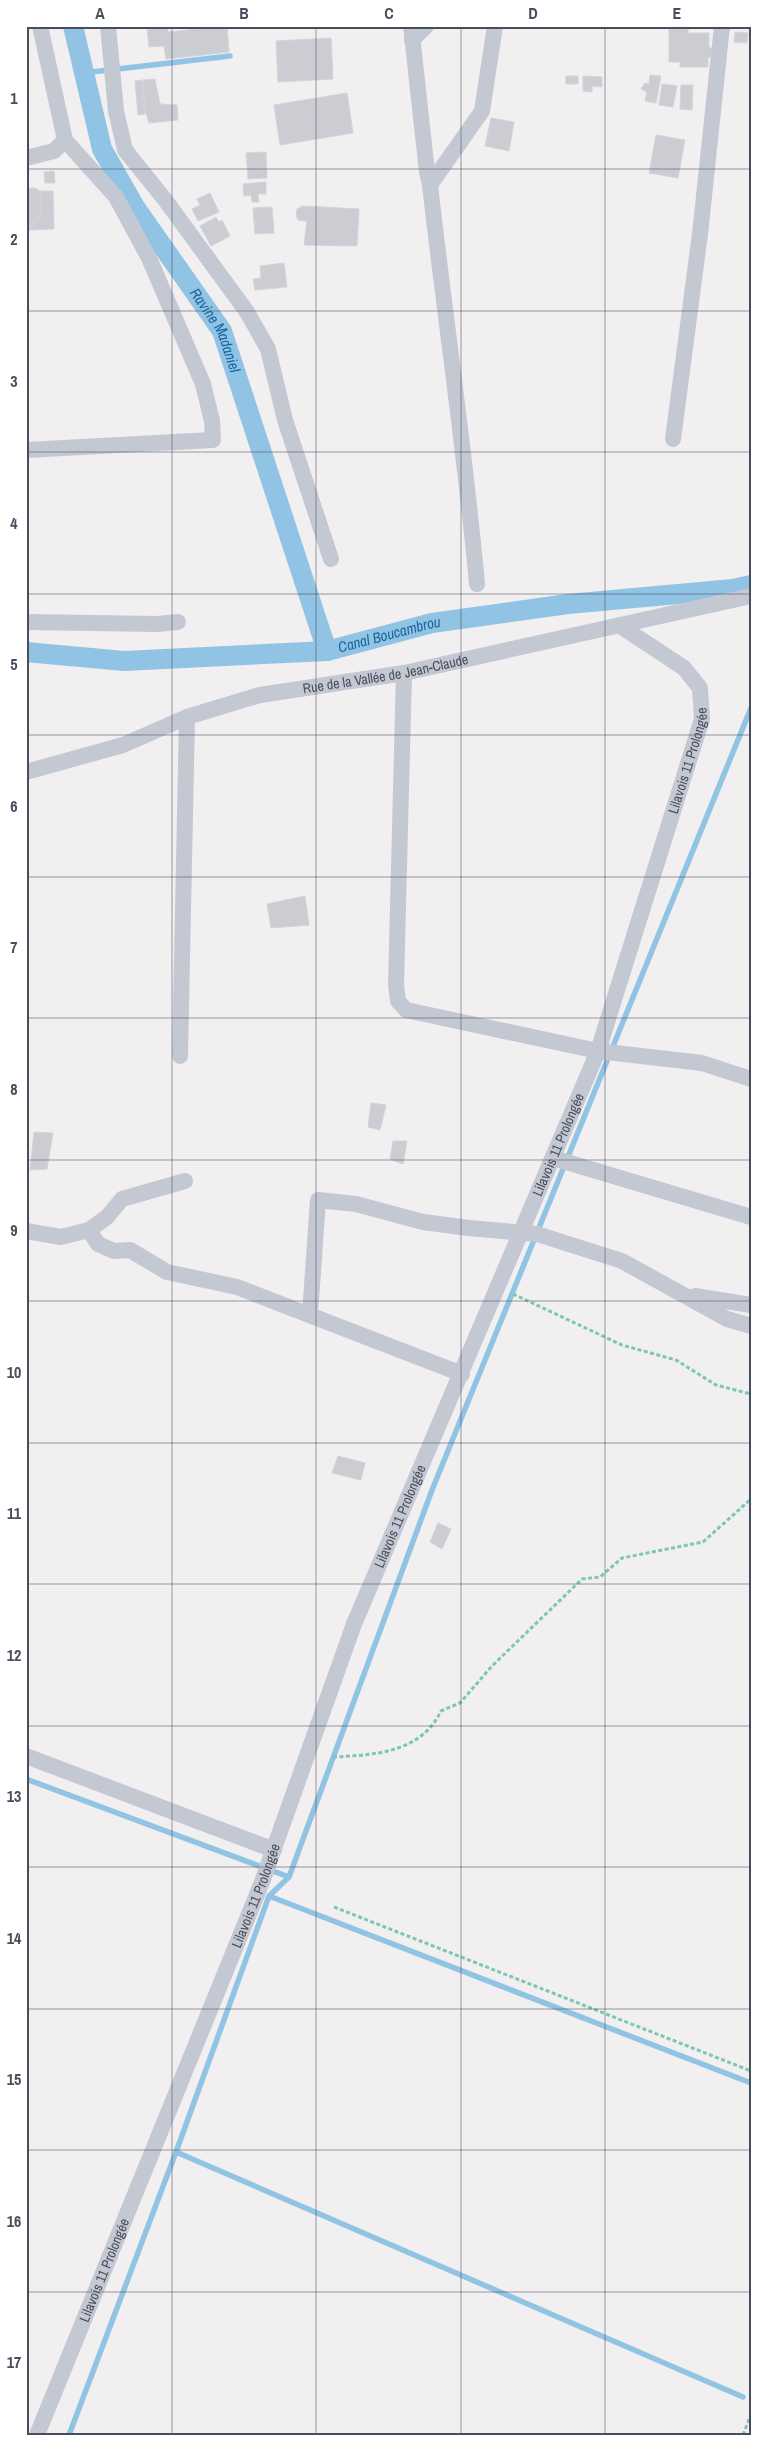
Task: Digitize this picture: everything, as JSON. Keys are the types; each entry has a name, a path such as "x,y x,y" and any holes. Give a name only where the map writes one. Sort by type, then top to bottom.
{"street":[{"path":"26,450 213,440 212,421 203,384 149,258 116,197 65,140 40,26"},
{"path":"108,26 116,111 125,150 166,201 247,312 268,349 285,420 331,559"},
{"path":"426,26 411,33 427,172 468,485 477,584"},
{"path":"430,185 482,111 495,26"},
{"path":"673,439 700,234 722,26"},
{"path":"26,158 54,151 65,140"},
{"name":"Rue de la Vallée de Jean-Claude","path":"26,772 123,745 187,718 260,695 404,674 751,596"},
{"path":"26,622 157,624 178,622"},
{"name":"Lilavois 11 Prolongée","path":"36,2435 262,1882 354,1624 598,1051 702,719 700,688 684,668 619,625"},
{"path":"404,674 396,976 398,1001 406,1010 598,1051 702,1063 751,1079"},
{"path":"180,1056 187,718"},
{"path":"553,1158 566,1164 751,1217"},
{"path":"26,1231 61,1237 89,1230 107,1217 122,1199 185,1181"},
{"path":"310,1314 318,1200 356,1204 423,1222 537,1234 622,1261 727,1319 751,1326"},
{"path":"89,1230 98,1244 114,1251 130,1250 168,1272 237,1287 462,1374"},
{"path":"681,1294 751,1305"},
{"path":"26,1756 274,1850"}],"path":[{"path":"498,1288 622,1345 676,1360 716,1385 751,1394"},
{"path":"333,1757 377,1755 409,1743 434,1726 441,1711 460,1703 492,1666 582,1579 600,1576 622,1558 703,1542 751,1500"},
{"path":"334,1908 751,2071"},
{"path":"743,2435 751,2414"}],"building":[{"path":"147,26 167,26 168,32 227,26 229,52 166,59 164,46 149,47"},
{"path":"669,29 688,29 688,33 709,33 709,47 713,50 713,55 708,58 708,67 680,67 680,62 669,62"},
{"path":"735,32 748,33 747,43 734,42"},
{"path":"331,38 333,79 278,82 276,41"},
{"path":"650,75 661,76 656,103 645,101 647,92 641,89 645,83 649,84"},
{"path":"566,76 578,76 578,84 566,84"},
{"path":"583,76 602,77 602,87 592,86 592,92 583,91"},
{"path":"155,79 160,104 177,105 178,120 149,123 143,104 143,80"},
{"path":"143,80 145,114 138,115 135,81"},
{"path":"662,84 677,86 673,107 659,105"},
{"path":"681,85 693,85 692,110 680,109"},
{"path":"347,93 353,133 280,145 274,105"},
{"path":"491,118 514,122 509,151 485,146"},
{"path":"656,135 685,140 678,178 649,173"},
{"path":"266,152 267,178 248,179 246,153"},
{"path":"54,171 55,183 45,183 44,172"},
{"path":"266,182 266,194 258,194 259,202 252,202 251,195 244,196 243,184"},
{"path":"31,188 40,191 41,217 38,217 38,222 32,222 32,230 26,230 26,191"},
{"path":"40,191 53,191 54,229 32,230 32,222 38,222 38,217 41,217"},
{"path":"210,193 219,212 198,221 192,209 200,205 197,199"},
{"path":"303,206 359,209 357,246 304,245 307,221 298,220 296,216 297,209"},
{"path":"272,207 274,233 255,234 253,208"},
{"path":"216,217 219,222 222,220 230,236 211,246 200,226"},
{"path":"284,263 287,287 255,290 253,279 261,278 260,266"},
{"path":"305,896 309,925 271,928 267,904"},
{"path":"371,1103 386,1105 380,1130 368,1127"},
{"path":"34,1132 53,1133 47,1169 30,1170"},
{"path":"393,1141 407,1141 403,1164 390,1159"},
{"path":"338,1456 365,1463 361,1480 332,1473"},
{"path":"438,1523 451,1529 442,1549 430,1542"}],"waterway":[{"name":"Ravine Madaniel","path":"73,26 102,149 135,207 222,331 327,651"},
{"path":"83,73 230,56"},
{"name":"Canal Boucambrou","path":"26,652 124,661 327,651 432,623 568,604 733,589 751,585"},
{"path":"69,2435 176,2152 269,1896 289,1877 432,1490 751,708"},
{"path":"26,1779 289,1877"},
{"path":"269,1896 751,2083"},
{"path":"176,2152 743,2397"}]}
